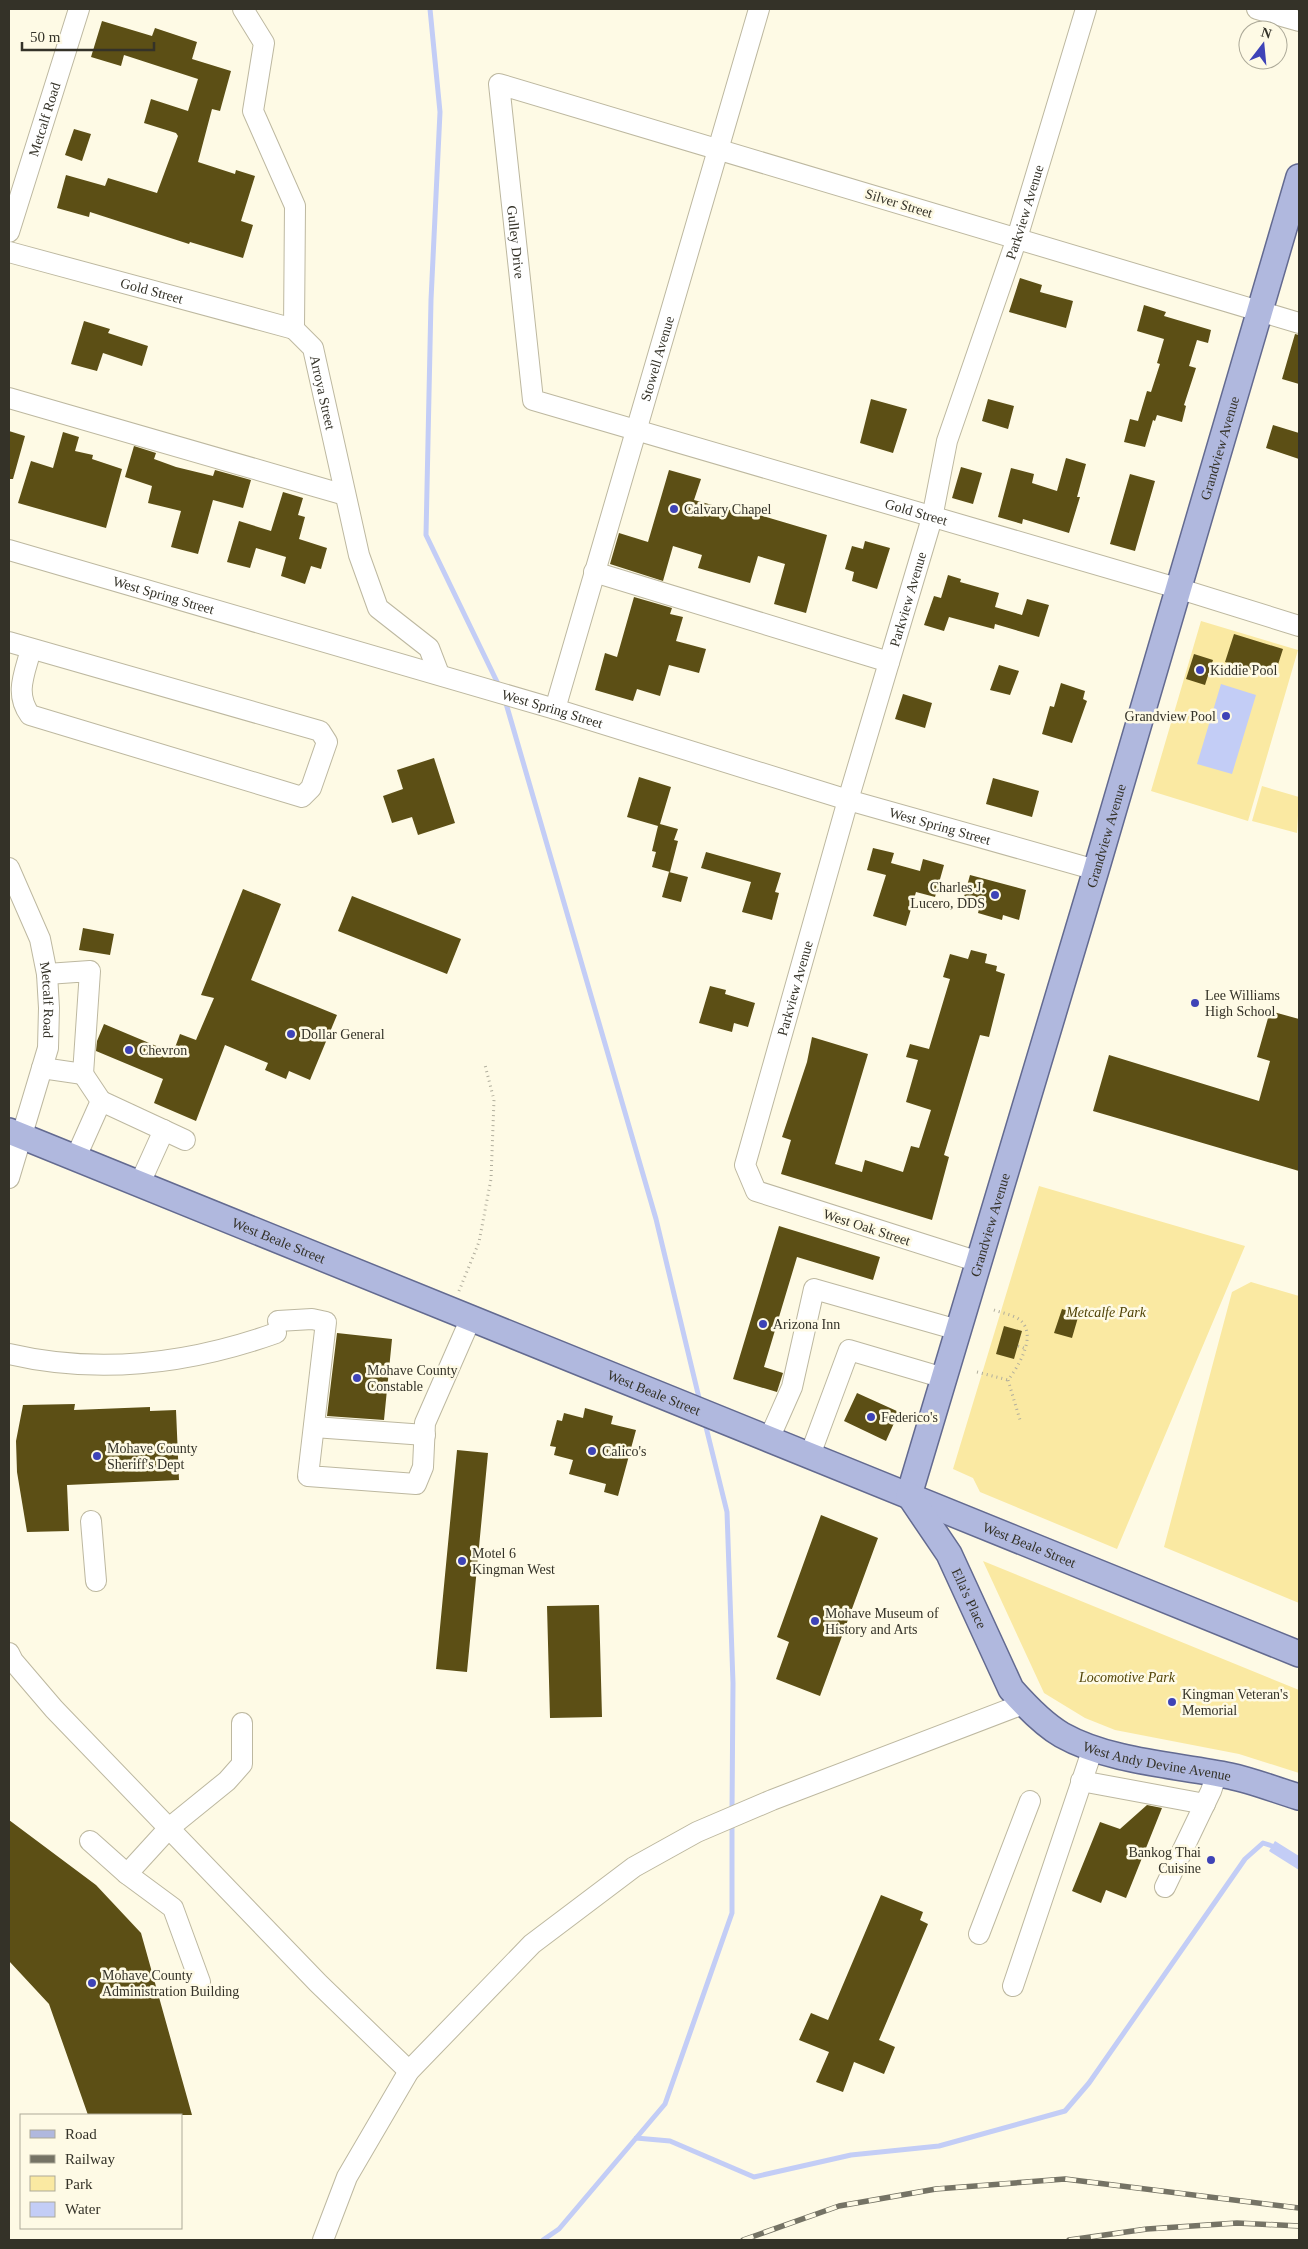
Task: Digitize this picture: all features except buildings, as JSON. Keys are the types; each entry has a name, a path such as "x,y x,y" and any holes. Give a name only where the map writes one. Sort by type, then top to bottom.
{"main road":[{"name":"Grandview Avenue","path":"909,1495 1070,949 1096,870 1258,311 1299,177"},
{"name":"West Beale Street","path":"15,1133 1299,1654"},
{"name":"Ella's Place","path":"909,1495 949,1554 1004,1676 1023,1704"},
{"name":"West Andy Devine Avenue","path":"1023,1704 1062,1735 1093,1748 1112,1754 1216,1773 1299,1797"}],"street":[{"name":"Metcalf Road","path":"9,232 79,9"},
{"path":"244,9 264,42 253,111 295,206 294,329"},
{"name":"Parkview Avenue","path":"756,1191 745,1165 848,800 932,518 947,441 1016,238 1086,9"},
{"path":"1257,9 1299,21"},
{"name":"Stowell Avenue","path":"555,709 634,430 718,149 753,10"},
{"name":"Silver Street","path":"498,84 1299,323"},
{"name":"Gulley Drive","path":"498,84 533,400"},
{"name":"Gold Street","path":"9,252 294,329"},
{"name":"Arroya Street","path":"294,329 313,348 359,555 378,608 429,648 439,674"},
{"path":"9,398 345,495"},
{"name":"Gold Street","path":"533,400 1177,588 1299,626"},
{"name":"West Spring Street","path":"9,550 439,674 848,800 1096,870"},
{"path":"594,572 889,662"},
{"path":"9,642 320,731 328,742 311,788 302,797 30,714 21,703 21,690 31,649"},
{"name":"Metcalf Road","path":"9,868 40,939 47,974 48,1048 42,1068 15,1133 9,1178"},
{"path":"47,974 90,971 83,1074 101,1101 185,1140"},
{"path":"42,1068 83,1074"},
{"path":"76,1157 101,1101"},
{"path":"140,1183 164,1130"},
{"name":"West Oak Street","path":"756,1191 979,1262"},
{"path":"760,1435 792,1387 814,1289 958,1330"},
{"path":"9,1354 74,1365 161,1363 222,1351 277,1327 312,1319 326,1322 308,1476 416,1484 423,1467 425,1423 461,1314"},
{"path":"810,1455 849,1350 944,1378"},
{"path":"314,1426 425,1435"},
{"path":"91,1521 96,1581"},
{"path":"9,1653 13,1661 54,1709 318,1983 409,2071"},
{"path":"323,2240 347,2177 409,2071 532,1944 634,1867 697,1832 772,1800 1023,1704"},
{"path":"127,1874 169,1828 227,1781 242,1764 242,1723"},
{"path":"1013,1986 1093,1748"},
{"path":"1165,1887 1205,1804 1216,1773"},
{"path":"1081,1781 1205,1804"},
{"path":"979,1934 1030,1801"},
{"path":"90,1841 127,1874 173,1908 200,1982"}],"path":[{"path":"461,1314 479,1242 491,1179 494,1100 485,1065"},
{"path":"994,1310 1020,1320 1027,1335 1021,1363 1008,1380"},
{"path":"1018,1346 1024,1348"},
{"path":"977,1372 1008,1380"},
{"path":"1008,1380 1020,1420 1024,1421"}],"green space":[{"name":"Grandview Pool","path":"1201,621 1298,650 1248,821 1151,791"},
{"path":"1262,786 1299,797 1297,833 1252,821"},
{"name":"Metcalfe Park","path":"1039,1186 1245,1246 1117,1549 980,1492 973,1478 953,1469"},
{"path":"1251,1282 1299,1296 1299,1603 1164,1547 1232,1292"},
{"name":"Locomotive Park","path":"983,1561 1299,1690 1299,1773 1239,1754 1115,1730 1085,1718 1044,1693"}],"water":[{"path":"1221,684 1256,695 1232,774 1197,764"},
{"path":"1275,1841 1299,1856 1299,1870 1269,1851"}],"waterway":[{"path":"430,9 440,112 431,300 426,535 500,688"},
{"path":"505,700 656,1219 700,1402"},
{"path":"705,1423 727,1512 733,1683 732,1812"},
{"path":"543,2240 559,2229 665,2104 732,1913 732,1823"},
{"path":"636,2138 670,2141 754,2177 851,2155 939,2146 1065,2111 1089,2083 1245,1859 1263,1843 1272,1846"}],"railway":[{"path":"743,2240 839,2206 936,2189 1065,2179 1299,2208"},
{"path":"1069,2240 1147,2229 1237,2223 1299,2226"}],"place":[{"name":"Calvary Chapel","path":"674,509"},
{"name":"Kiddie Pool","path":"1200,670"},
{"name":"Grandview Pool","path":"1226,716"},
{"name":"Charles J. Lucero, DDS","path":"995,895"},
{"name":"Lee Williams High School","path":"1195,1003"},
{"name":"Dollar General","path":"291,1034"},
{"name":"Chevron","path":"129,1050"},
{"name":"Arizona Inn","path":"763,1324"},
{"name":"Mohave County Constable","path":"357,1378"},
{"name":"Federico's","path":"871,1417"},
{"name":"Calico's","path":"592,1451"},
{"name":"Mohave County Sheriff's Dept","path":"97,1456"},
{"name":"Motel 6 Kingman West","path":"462,1561"},
{"name":"Mohave Museum of History and Arts","path":"815,1621"},
{"name":"Kingman Veteran's Memorial","path":"1172,1702"},
{"name":"Bankog Thai Cuisine","path":"1211,1860"},
{"name":"Mohave County Administration Building","path":"92,1983"}]}
